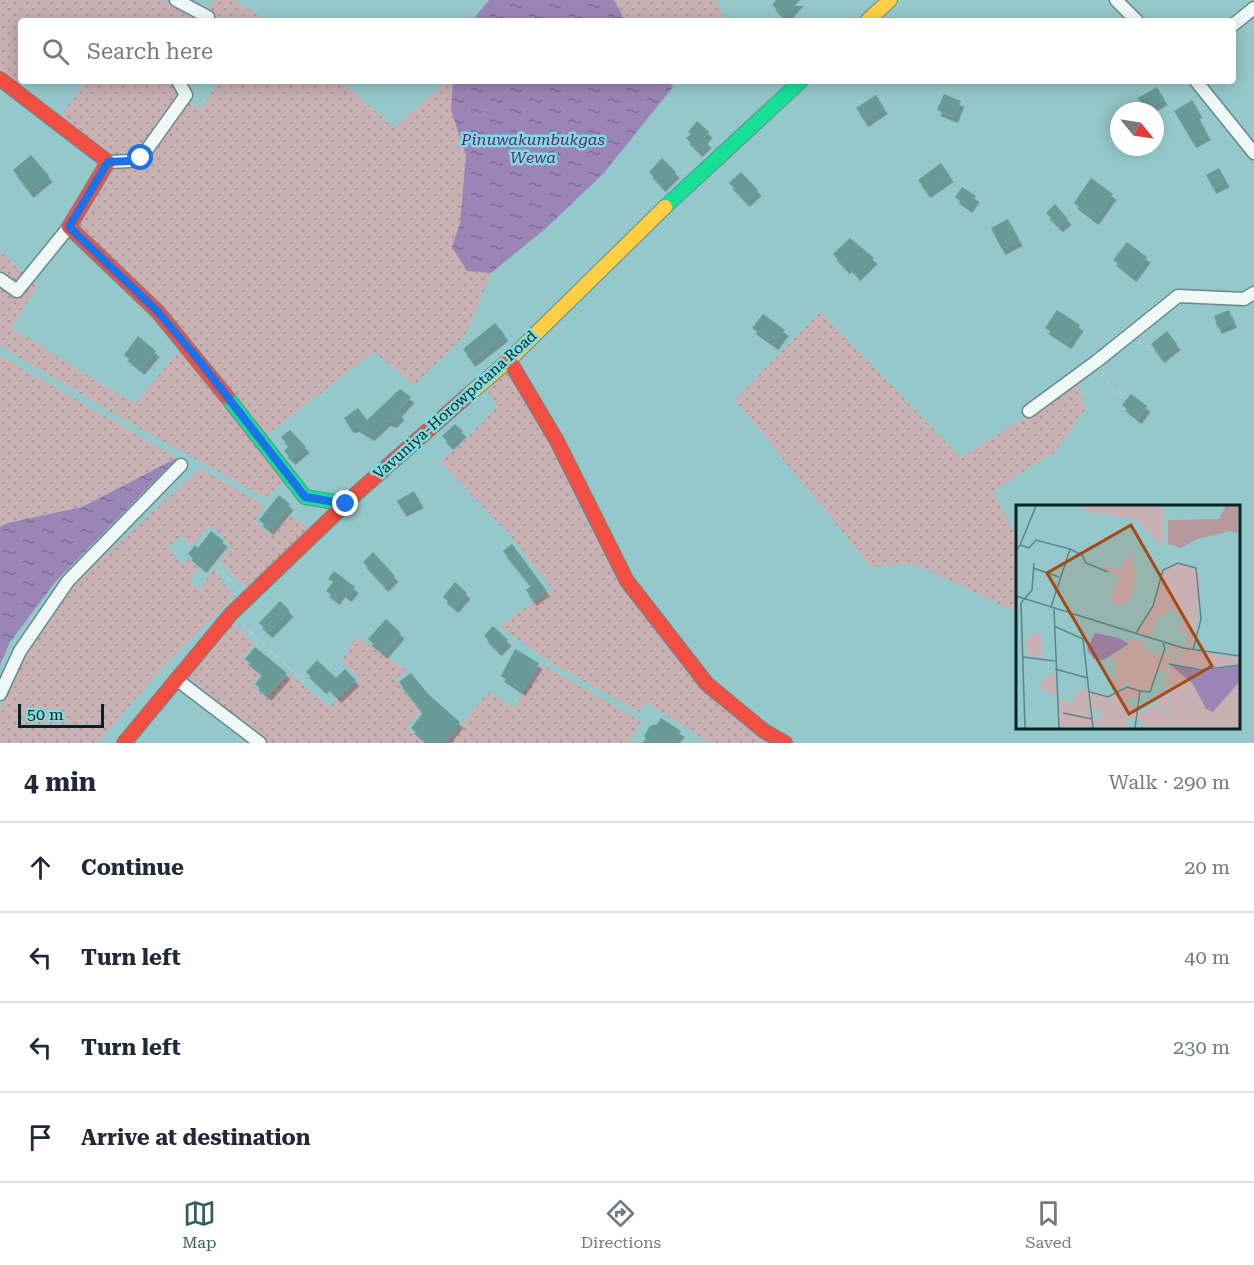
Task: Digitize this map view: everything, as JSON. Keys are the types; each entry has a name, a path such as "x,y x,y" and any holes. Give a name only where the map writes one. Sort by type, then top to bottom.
{"main road":[{"path":"870,18 890,0"},
{"path":"0,79 108,162 69,227 158,312 201,363 305,497 346,504"},
{"name":"Vavuniya-Horowpotana Road","path":"124,743 245,600 346,504 509,360 675,197 798,84"},
{"path":"509,360 557,441 627,581 707,684 764,732 785,743"}],"street":[{"path":"176,0 208,18"},
{"path":"1116,0 1134,18"},
{"path":"1236,23 1254,8"},
{"path":"108,162 141,158 186,95 180,84"},
{"path":"1198,84 1254,153"},
{"path":"0,279 17,291 69,227"},
{"path":"1029,411 1097,361 1178,296 1244,299 1254,293"},
{"path":"0,694 20,651 68,581 181,465"},
{"path":"176,679 260,743"}],"path":[{"path":"1097,361 1114,391 1124,394"},
{"path":"216,563 245,600"},
{"path":"231,614 304,682"}],"shaded area":[{"path":"0,0 163,0 196,18 18,18 19,84 17,86 0,72"},
{"path":"214,0 233,0 263,18 209,18 208,12"},
{"path":"614,0 711,0 717,2 724,18 623,18"},
{"path":"84,84 172,84 176,96 201,109 217,84 344,84 394,128 444,84 453,84 451,110 466,155 460,223 452,247 467,271 491,273 464,337 414,385 374,352 265,436 283,481 266,498 126,421 0,346 0,254 2,254 38,286 11,328 134,404 181,349 150,313 73,237 115,164 61,116"},
{"path":"820,312 961,458 1078,383 1085,409 1056,451 993,491 1016,537 1016,613 917,565 871,567 735,400"},
{"path":"0,356 177,458 82,507 8,523 0,527"},
{"path":"509,366 550,443 584,516 623,585 772,743 709,743 646,702 639,712 550,662 499,626 553,590 508,533 440,462 497,407 484,385"},
{"path":"200,469 264,505 255,521 270,535 288,515 312,530 245,588 219,560 232,547 211,525 195,543 191,544 180,537 167,547 182,565 187,560 198,566 189,583 201,590 213,568 234,597 162,668 98,743 0,743 0,708 24,655 71,586"},
{"path":"233,623 254,644 242,660 260,675 252,685 266,698 289,674 329,707 361,679 341,661 357,637 407,671 396,681 420,711 407,728 425,743 271,743 186,676"},
{"path":"541,664 642,722 628,743 447,743 488,692 514,708"}],"water":[{"path":"489,0 614,0 623,18 474,18"},
{"name":"Pinuwakumbukgas Wewa","path":"453,84 670,84 673,87 603,174 545,229 491,273 467,271 452,247 460,223 466,155 451,110"},
{"path":"177,458 56,581 10,642 0,665 0,527 8,523 82,507"}],"building":[{"path":"776,0 800,0 785,17 772,5"},
{"path":"1157,87 1164,99 1159,102 1140,102 1138,98"},
{"path":"944,94 961,101 954,117 937,110"},
{"path":"876,95 884,108 865,121 856,108"},
{"path":"1192,100 1207,134 1193,142 1174,111"},
{"path":"697,121 709,132 704,138 708,142 699,151 686,138 691,134 688,132"},
{"path":"31,155 49,176 30,192 13,170"},
{"path":"662,158 676,172 662,186 649,172"},
{"path":"941,163 950,176 927,192 918,180"},
{"path":"1219,168 1226,181 1213,188 1206,175"},
{"path":"741,172 758,190 746,201 729,183"},
{"path":"1091,178 1113,194 1095,219 1074,203"},
{"path":"962,187 976,196 969,207 955,197"},
{"path":"1055,204 1068,219 1059,226 1046,213"},
{"path":"1008,219 1019,240 1002,249 991,228"},
{"path":"850,238 874,258 857,275 849,266 846,268 833,254"},
{"path":"1127,242 1147,257 1133,276 1113,260"},
{"path":"1057,310 1080,325 1068,343 1045,328"},
{"path":"1229,310 1233,322 1218,328 1214,316"},
{"path":"763,314 785,330 775,344 752,328"},
{"path":"495,323 505,335 472,361 463,349"},
{"path":"1167,331 1177,344 1161,357 1151,344"},
{"path":"138,336 156,351 141,369 124,355"},
{"path":"400,389 411,397 398,411 401,414 393,422 387,420 371,435 356,426 350,427 344,418 358,408 367,420"},
{"path":"1131,394 1147,406 1138,418 1122,405"},
{"path":"455,424 463,431 450,444 442,436"},
{"path":"290,430 306,447 292,459 284,451 289,446 281,437"},
{"path":"414,491 420,502 403,511 397,501"},
{"path":"279,495 290,504 270,529 259,520"},
{"path":"211,531 224,541 203,567 188,554 195,545 198,548"},
{"path":"512,544 546,590 533,600 526,590 531,586 503,551"},
{"path":"373,552 395,576 385,586 363,562"},
{"path":"334,571 355,587 348,596 342,591 336,599 326,591 333,582 328,579"},
{"path":"455,582 467,593 455,607 443,597"},
{"path":"280,601 290,611 269,632 259,623"},
{"path":"386,619 401,633 384,653 368,639"},
{"path":"493,626 508,640 498,650 484,636"},
{"path":"255,647 287,673 268,695 255,684 263,674 245,659"},
{"path":"515,649 539,663 522,690 501,676"},
{"path":"317,660 336,678 345,669 356,680 338,697 326,685 323,688 306,672"},
{"path":"411,673 429,695 460,722 443,743 429,743 411,728 423,713 399,682"},
{"path":"661,718 681,731 672,743 642,743 646,739 644,736 650,726 657,724"}],"traffic: fast":[{"path":"665,207 798,84"},
{"path":"227,397 305,497 346,504"}],"traffic: slow":[{"path":"870,18 890,0"},
{"path":"467,396 509,360 665,207"}],"traffic: jam":[{"path":"0,79 108,162 69,227 158,312 227,397"},
{"path":"509,360 557,441 627,581 707,684 764,731 785,743"},
{"path":"124,743 231,614 357,493 467,396"}],"route":[{"path":"141,158 108,162 69,227 158,312 201,363 305,497 346,504"}]}
